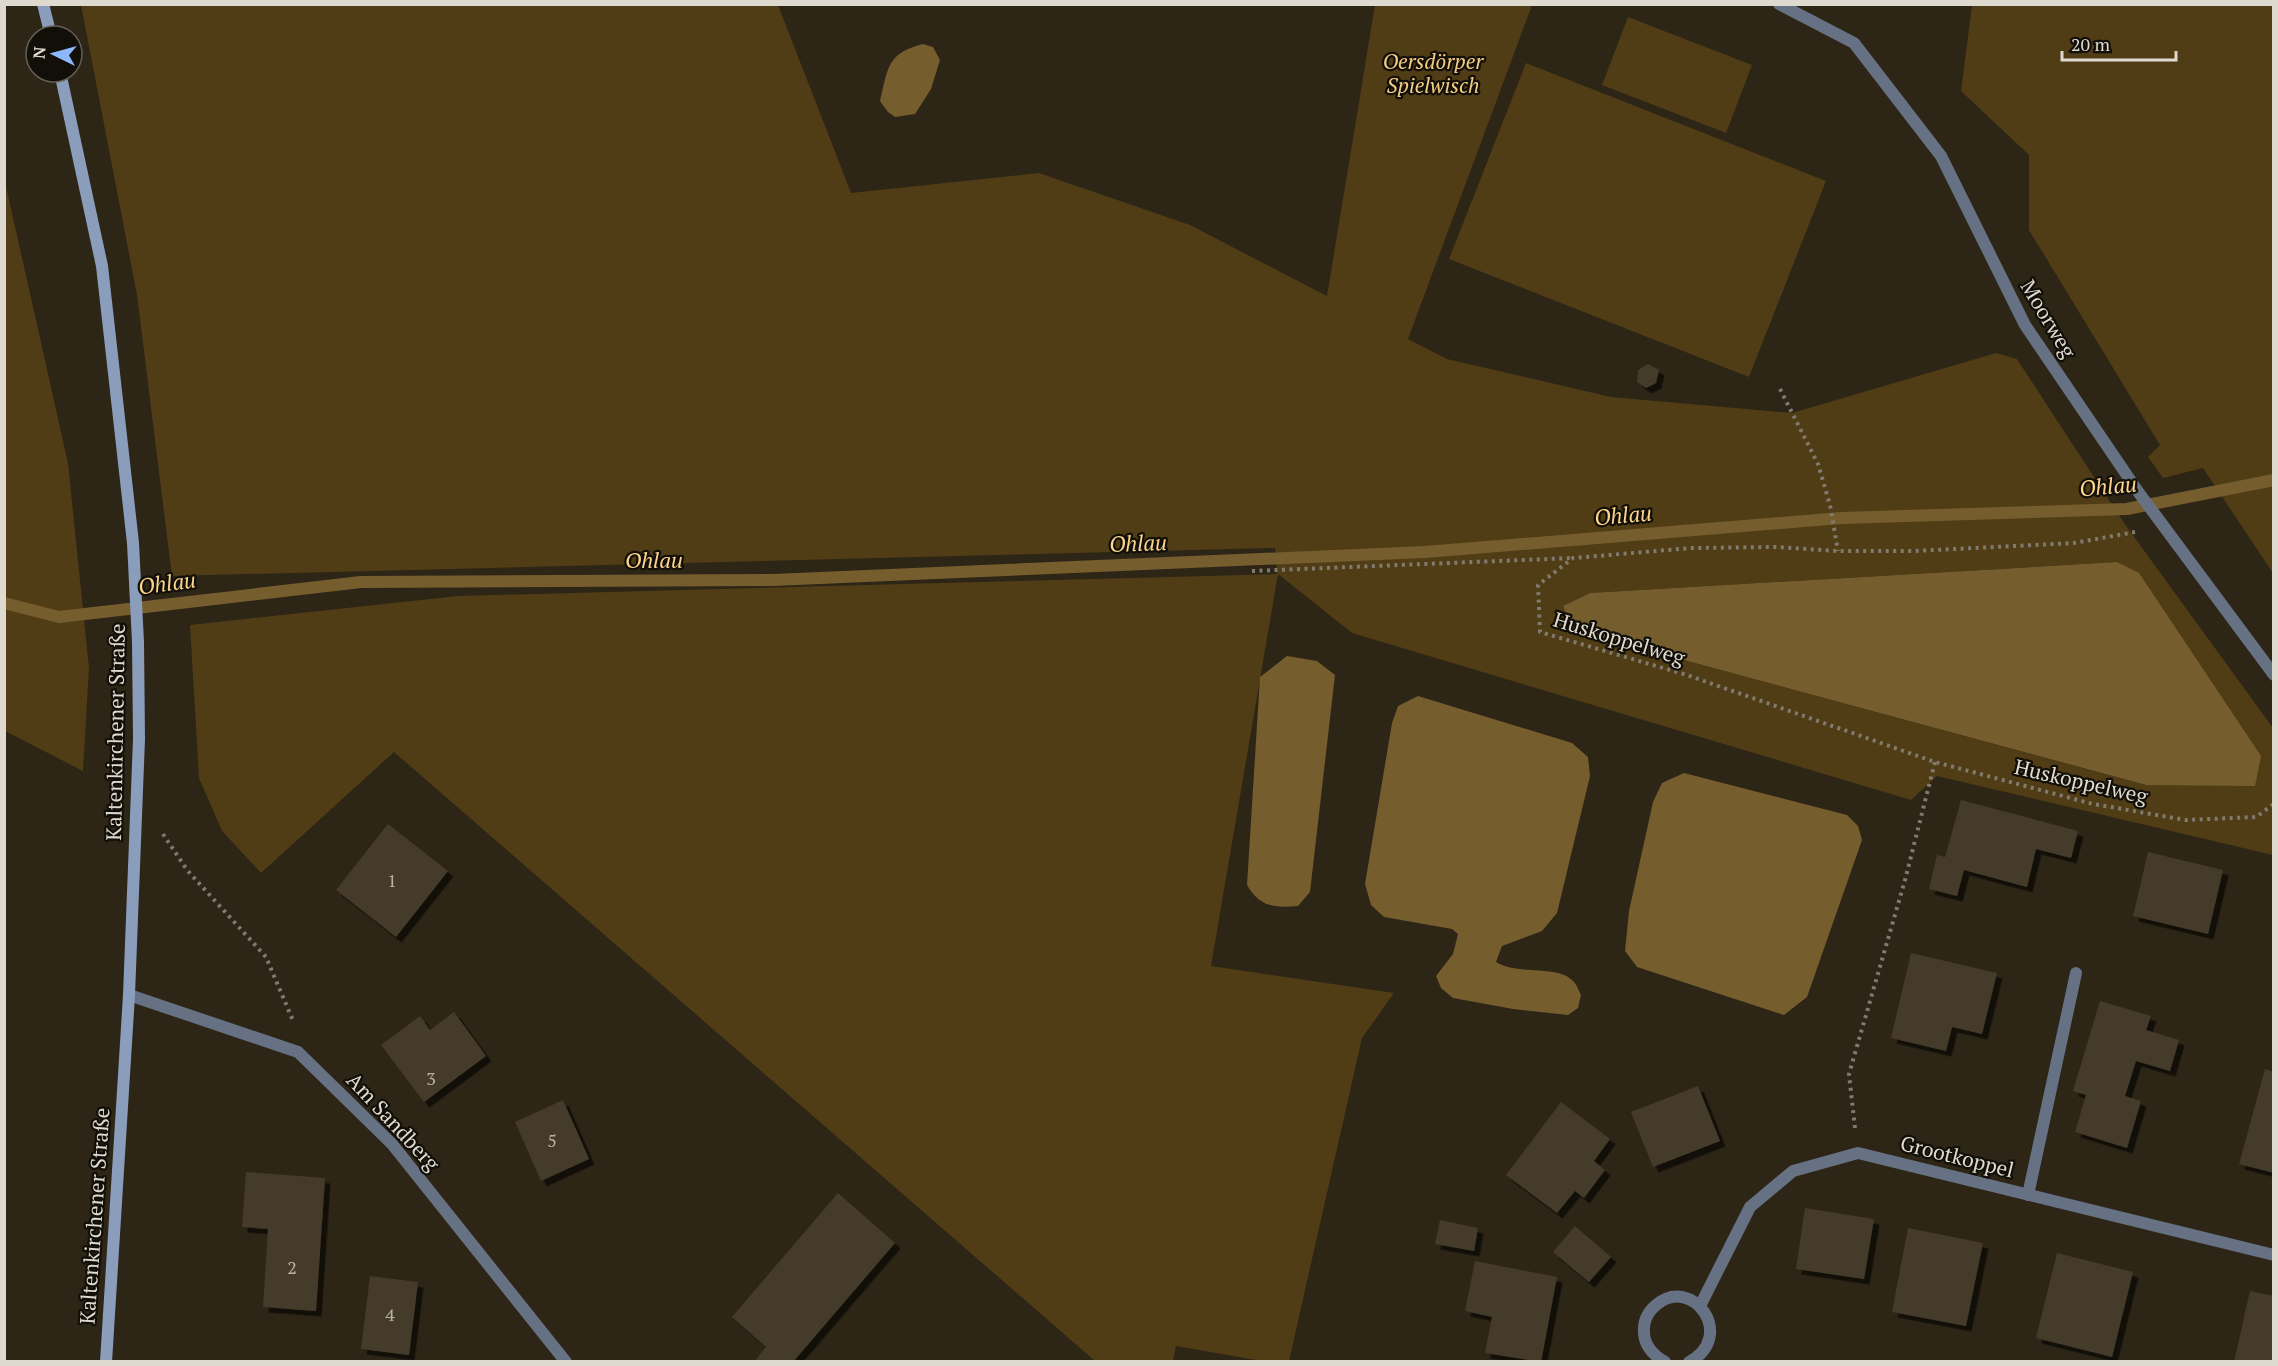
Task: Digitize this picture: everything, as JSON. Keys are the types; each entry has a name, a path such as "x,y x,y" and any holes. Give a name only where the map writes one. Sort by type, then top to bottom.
{"main road":[{"path":"43,4 48,24"},
{"name":"Kaltenkirchener Straße","path":"63,84 102,266 133,543 138,642 139,739 129,995 106,1362"}],"street":[{"name":"Moorweg","path":"1779,4 1854,43 1941,156 2025,324 2139,493 2274,675"},
{"path":"2028,1195 2076,973"},
{"name":"Am Sandberg","path":"129,995 298,1052 392,1144 566,1362"},
{"name":"Grootkoppel","path":"1700,1306 1750,1207 1793,1171 1858,1153 2274,1255"},
{"path":"1665,1362 1650,1350 1645,1341 1645,1320 1650,1311 1668,1298 1679,1297 1690,1299 1700,1306 1707,1315 1711,1327 1710,1338 1705,1349 1689,1362"}],"path":[{"path":"1780,389 1818,464 1836,531 1838,551"},
{"path":"1252,571 1573,558 1692,548 1776,547 1838,551 1915,551 2074,543 2140,531 2160,521"},
{"name":"Huskoppelweg","path":"1573,558 1538,585 1540,632 1687,675 1935,762 2093,804 2186,820 2256,817 2274,804"},
{"path":"1858,1153 1849,1074 1889,937 1935,762"},
{"path":"161,826 164,837 187,870 266,957 296,1027"}],"green space":[{"name":"Oersdörper Spielwisch","path":"81,5 778,5 851,193 1039,173 1190,225 1327,296 1375,5 1532,5 1408,339 1447,359 1611,397 1792,413 1996,353 2017,359 2124,523 2273,728 2273,855 1937,776 1911,800 1352,633 1278,574 1211,966 1394,993 1362,1038 1289,1361 1262,1361 1176,1346 1173,1361 1095,1361 394,752 261,873 222,831 199,778 190,625 458,596 1277,574 1275,548 172,576 137,295","holes":["2117,562 2138,573 2145,785 1573,630 1563,606 1590,593"]},
{"path":"1972,5 2273,5 2273,573 2203,468 2163,478 2148,457 2160,445 2029,230 2029,155 1961,91"},
{"path":"1628,17 1752,65 1726,133 1602,85"},
{"path":"1526,63 1826,181 1749,377 1449,259"},
{"path":"5,182 68,463 89,668 83,771 5,731"}],"shaded area":[{"path":"923,44 933,47 940,60 931,89 915,114 895,117 880,101 891,63 902,52"},
{"path":"2117,562 2139,573 2261,756 2255,786 2146,785 1573,630 1563,606 1590,593"},
{"path":"1287,656 1317,661 1335,675 1310,892 1298,906 1282,907 1263,902 1247,885 1260,677"},
{"path":"1418,696 1572,743 1588,757 1590,776 1557,913 1542,931 1502,946 1496,962 1516,968 1559,973 1567,977 1575,983 1581,995 1578,1008 1568,1015 1513,1009 1453,998 1441,988 1436,976 1453,954 1458,934 1452,929 1384,917 1371,905 1365,884 1392,723 1398,706"},
{"path":"1684,773 1847,815 1858,826 1862,840 1807,997 1784,1015 1637,967 1625,951 1629,911 1653,802 1662,783"}],"building":[{"path":"1648,364 1659,370 1656,383 1646,388 1637,382 1638,370"},
{"path":"1961,800 2078,831 2071,858 2036,849 2027,887 1964,870 1957,896 1929,889 1937,855 1945,857"},
{"path":"388,824 448,871 396,937 336,890"},
{"path":"2148,852 2223,870 2208,934 2133,916"},
{"path":"1911,953 1997,973 1982,1034 1952,1027 1946,1051 1891,1038"},
{"path":"2100,1001 2151,1016 2146,1030 2179,1040 2170,1071 2136,1061 2125,1096 2141,1101 2127,1148 2075,1132 2086,1095 2073,1091"},
{"path":"454,1012 486,1056 424,1102 381,1045 420,1016 430,1030"},
{"path":"2265,1069 2274,1072 2274,1173 2239,1164"},
{"path":"1698,1086 1720,1141 1653,1167 1631,1112"},
{"path":"563,1100 589,1159 541,1181 515,1122"},
{"path":"1561,1102 1610,1139 1594,1161 1605,1170 1584,1198 1575,1191 1557,1213 1506,1175"},
{"path":"246,1172 325,1178 316,1311 263,1307 268,1229 242,1227"},
{"path":"838,1193 895,1243 793,1362 754,1362 766,1347 732,1317"},
{"path":"1805,1208 1874,1219 1864,1279 1796,1269"},
{"path":"1440,1220 1478,1228 1474,1251 1435,1244"},
{"path":"1575,1226 1611,1257 1589,1282 1553,1252"},
{"path":"1908,1228 1983,1243 1966,1326 1892,1312"},
{"path":"2057,1253 2133,1272 2112,1357 2036,1338"},
{"path":"1475,1261 1557,1277 1541,1362 1485,1353 1492,1317 1465,1311"},
{"path":"370,1276 418,1282 409,1355 361,1349"},
{"path":"2250,1291 2274,1296 2274,1362 2234,1362"}],"waterway":[{"name":"Ohlau","path":"4,603 59,617 361,582 773,580 1425,552 1841,518 2127,509 2274,480"}]}
